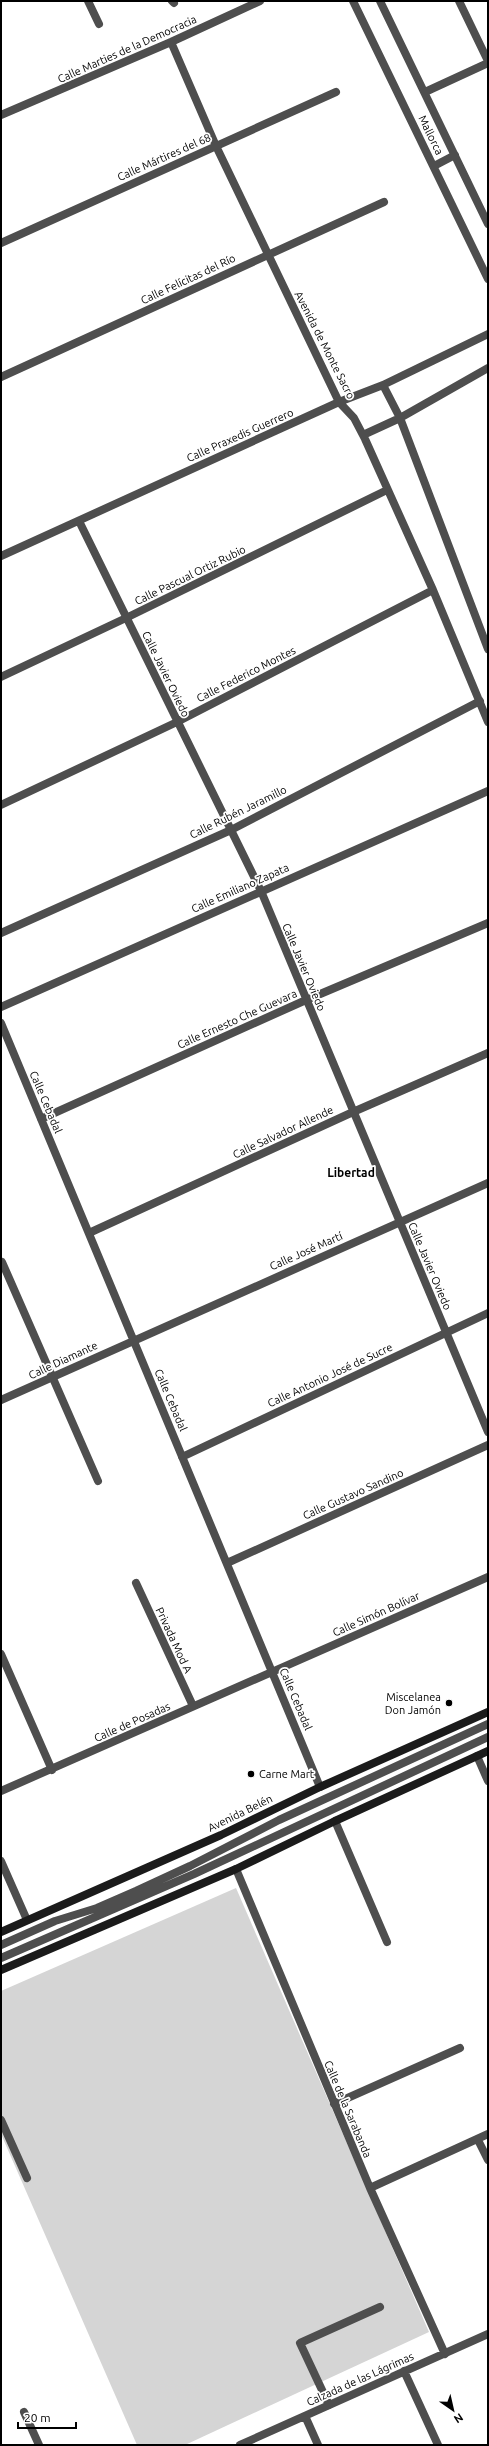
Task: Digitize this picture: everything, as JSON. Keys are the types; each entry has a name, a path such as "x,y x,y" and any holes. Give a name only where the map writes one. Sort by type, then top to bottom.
{"main road":[{"name":"Avenida Belén","path":"1,1932 221,1835 320,1787 488,1712"},
{"path":"1,1970 236,1869 335,1821 488,1751"}],"street":[{"path":"88,1 99,24"},
{"name":"Calle Marties de la Democracia","path":"1,115 171,42 260,1"},
{"name":"Mallorca","path":"353,1 488,279"},
{"name":"Mallorca","path":"380,1 488,224"},
{"path":"425,92 488,62 459,1"},
{"name":"Avenida de Monte Sacro","path":"171,42 216,146 339,402 354,418 363,435 434,590 488,722"},
{"name":"Calle Mártires del 68","path":"1,243 336,92"},
{"path":"434,166 455,156"},
{"name":"Calle Felícitas del Río","path":"1,377 384,202"},
{"name":"Calle Praxedis Guerrero","path":"1,556 339,402 383,385 488,334"},
{"path":"363,435 400,418 488,368"},
{"path":"383,385 400,418 488,650"},
{"name":"Calle Pascual Ortiz Rubio","path":"1,677 126,618 387,490"},
{"name":"Calle Javier Oviedo","path":"79,521 261,891 488,1432"},
{"name":"Calle Federico Montes","path":"1,805 177,722 434,590"},
{"name":"Calle Rubén Jaramillo","path":"1,932 230,830 480,701"},
{"name":"Calle Emiliano Zapata","path":"1,1007 488,791"},
{"name":"Calle Ernesto Che Guevara","path":"41,1119 306,1000 488,923"},
{"name":"Calle Cebadal","path":"1,1023 320,1787"},
{"name":"Calle Salvador Allende","path":"89,1233 353,1112 488,1053"},
{"name":"Calle José Martí","path":"134,1340 488,1183"},
{"path":"2,1262 98,1481"},
{"name":"Calle Antonio José de Sucre","path":"182,1456 488,1313"},
{"name":"Calle Diamante","path":"1,1400 134,1340"},
{"name":"Calle Gustavo Sandino","path":"227,1563 488,1445"},
{"name":"Calle Simón Bolívar","path":"272,1671 488,1577"},
{"name":"Privada Mod A","path":"136,1583 193,1706"},
{"path":"1,1654 52,1770"},
{"name":"Calle de Posadas","path":"1,1792 272,1671"},
{"path":"1,1945 55,1921 97,1908 136,1891 190,1866 279,1820 488,1724"},
{"path":"1,1958 194,1874 488,1738"},
{"path":"477,1756 488,1781"},
{"path":"335,1821 387,1942"},
{"path":"1,1861 27,1920"},
{"name":"Calle de la Sarabanda","path":"236,1869 370,2188 445,2354"},
{"path":"334,2104 460,2048"},
{"path":"1,2120 26,2178"},
{"path":"370,2188 478,2140 488,2134"},
{"path":"478,2140 488,2160"},
{"path":"329,2405 300,2343 380,2307"},
{"name":"Calzada de las Lágrimas","path":"240,2445 488,2334"},
{"path":"404,2371 438,2445"},
{"path":"24,2412 39,2445"},
{"path":"304,2416 318,2445"}],"shaded area":[{"path":"236,1888 429,2332 185,2445 137,2445 1,2134 1,1991"}],"place":[{"name":"Miscelanea Don Jamón","path":"449,1703"},
{"name":"Carne Mart","path":"251,1774"}],"district":[{"name":"Libertad","path":"351,1173"}]}
